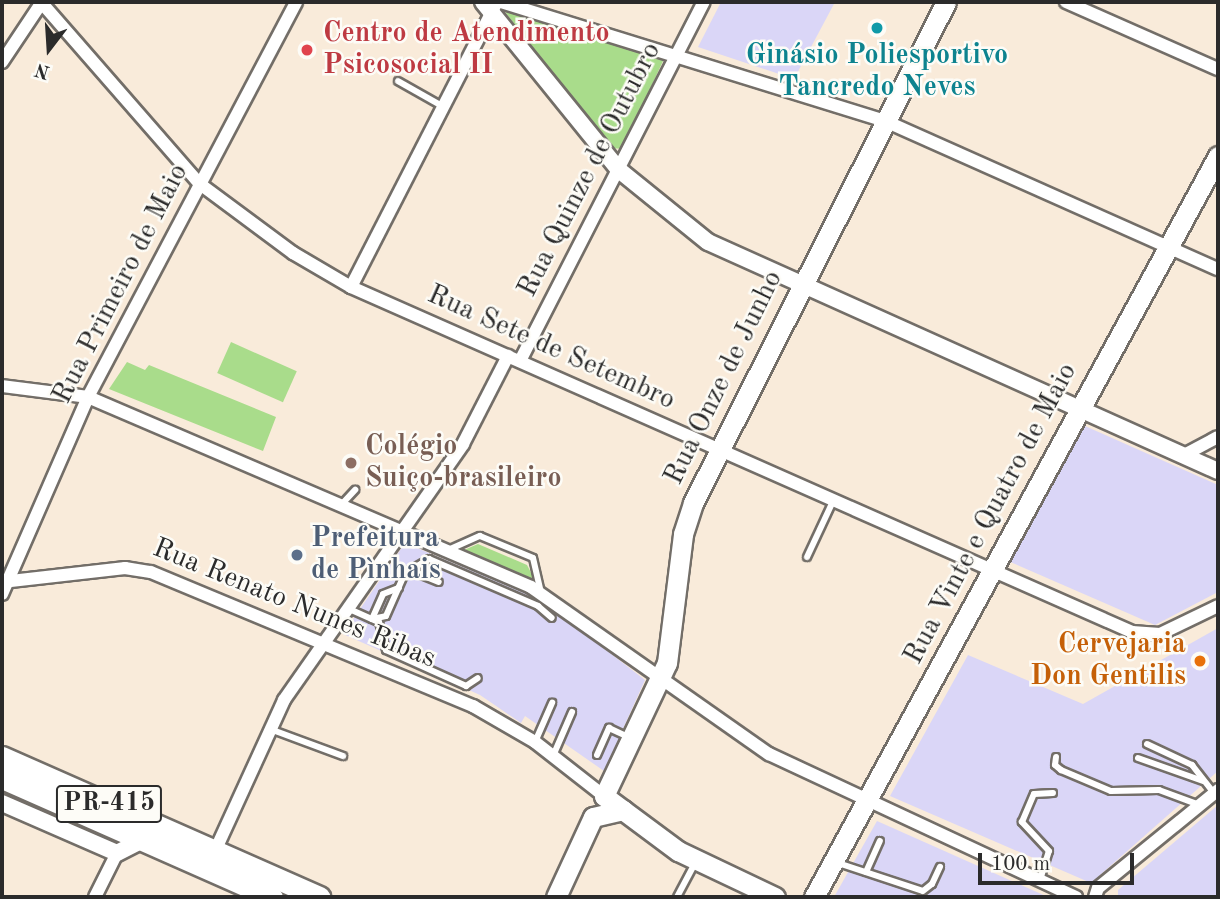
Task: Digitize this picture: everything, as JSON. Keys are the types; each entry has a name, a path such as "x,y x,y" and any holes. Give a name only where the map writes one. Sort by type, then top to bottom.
{"highway":[{"name":"PR-415","path":"2,757 211,860 266,896"},
{"name":"PR-415","path":"2,778 142,840 320,897"}],"main road":[{"name":"Rua Onze de Junho","path":"604,796 667,663 683,534 717,448 946,2"},
{"name":"Rua Vinte e Quatro de Maio","path":"813,895 834,862 991,567 1218,156"},
{"name":"Rua Renato Nunes Ribas","path":"604,796 696,862 766,896"},
{"path":"556,897 593,817 623,810"}],"street":[{"name":"Rua Sete de Setembro","path":"42,2 200,184 293,253 351,287 991,567 1132,632 1160,634 1218,606"},
{"path":"2,62 42,2"},
{"name":"Rua Primeiro de Maio","path":"3,586 88,397 296,2"},
{"name":"Rua Quinze de Outubro","path":"211,860 268,729 345,608 463,444 619,170 704,2"},
{"path":"1066,2 1218,69"},
{"path":"493,5 676,56 885,121 1218,268"},
{"path":"351,287 493,5"},
{"path":"493,5 619,170 708,242 1218,471"},
{"path":"2,386 88,397 448,550 541,595 769,754 1076,897"},
{"path":"1184,455 1218,437"},
{"name":"Rua Renato Nunes Ribas","path":"3,586 99,570 151,572 324,641 473,706 535,743 604,796"},
{"path":"1095,897 1098,888 1197,804 1216,792"},
{"path":"2,803 117,853"},
{"path":"95,897 117,853 142,840"}],"lane":[{"path":"398,81 442,106"},
{"path":"341,505 355,491"},
{"path":"807,557 834,499"},
{"path":"448,550 480,536 533,558 541,595"},
{"path":"372,619 386,616 409,570 429,559 538,606 552,618"},
{"path":"409,570 439,582"},
{"path":"372,619 383,594 399,588"},
{"path":"345,608 379,622 386,650 466,686 478,678"},
{"path":"535,743 552,703"},
{"path":"553,756 572,712"},
{"path":"597,755 609,728 630,738"},
{"path":"268,729 343,756"},
{"path":"1147,744 1192,765 1203,781 1216,792"},
{"path":"1056,757 1055,765 1061,770 1111,791 1159,790 1197,804"},
{"path":"1138,758 1203,781"},
{"path":"1040,880 1049,851 1022,822 1034,794 1053,793"},
{"path":"866,872 880,841"},
{"path":"677,897 696,862"},
{"path":"834,862 923,891 932,884 940,867"}],"shaded area":[{"path":"721,2 835,2 794,79 698,47"},
{"path":"1085,426 1218,485 1218,592 1155,625 1008,561"},
{"path":"405,543 540,599 645,680 604,771 525,716 521,723 480,695 343,634"},
{"path":"1218,628 1218,771 1091,883 890,796 968,655 1083,704"},
{"path":"1218,805 1218,897 1118,896 1118,890"},
{"path":"877,821 1048,897 834,897"}],"green space":[{"path":"502,8 664,59 622,149 612,148"},
{"path":"231,342 297,371 283,402 217,373"},
{"path":"127,362 145,370 149,365 276,417 263,451 109,389"},
{"path":"478,544 527,565 536,582 464,550"}],"place":[{"name":"Ginásio Poliesportivo Tancredo Neves","path":"877,28"},
{"name":"Centro de Atendimento Psicosocial II","path":"307,50"},
{"name":"Colégio Suiço-brasileiro","path":"351,463"},
{"name":"Prefeitura de Pìnhais","path":"297,555"},
{"name":"Cervejaria Don Gentilis","path":"1200,661"}]}
